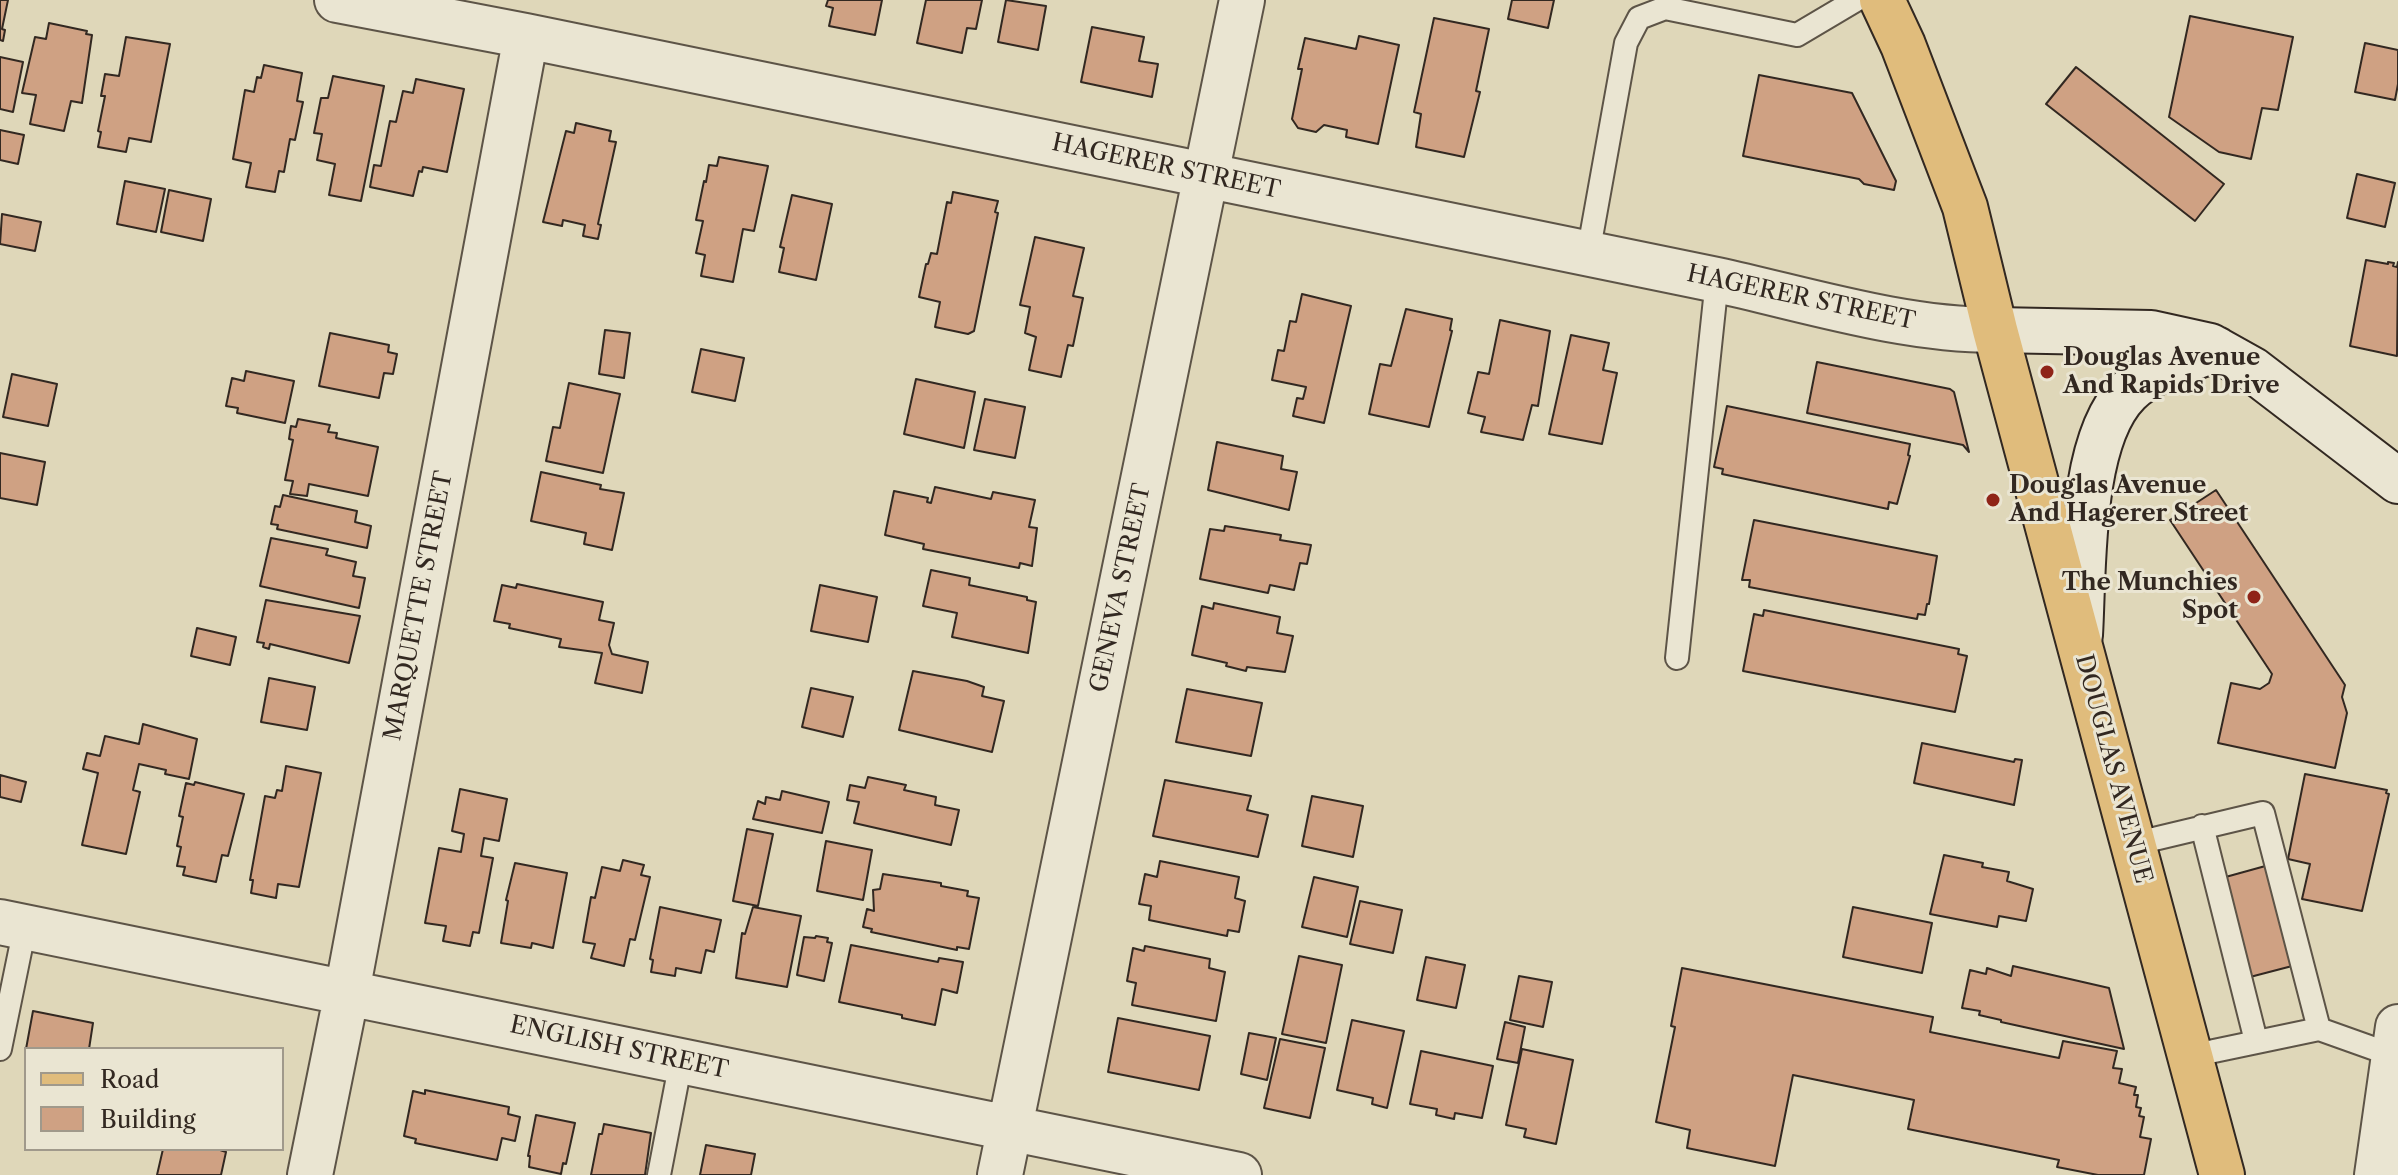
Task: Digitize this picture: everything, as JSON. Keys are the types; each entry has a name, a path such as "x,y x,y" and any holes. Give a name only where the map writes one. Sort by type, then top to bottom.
{"main road":[{"name":"DOUGLAS AVENUE","path":"1882,0 1903,45 1965,207 1995,330 2222,1175"}],"street":[{"name":"HAGERER STREET","path":"337,0 1206,175 1888,318 1954,328 2151,333 2194,341 2216,349 2253,370 2398,481"},
{"name":"GENEVA STREET","path":"1000,1175 1242,0"},
{"path":"1900,0 1903,45"},
{"name":"MARQUETTE STREET","path":"310,1175 526,36"},
{"path":"2080,648 2089,495 2099,447 2110,420 2122,399 2138,384 2216,349"},
{"name":"ENGLISH STREET","path":"12,924 1239,1175"},
{"path":"2377,1175 2395,1041"}],"lane":[{"path":"1588,254 1626,43 1639,18 1665,8 1797,35 1856,0"},
{"path":"1677,658 1717,280"},
{"path":"2133,844 2263,813 2319,1029"},
{"path":"2202,826 2256,1041"},
{"path":"0,1049 12,924"},
{"path":"2190,1056 2319,1029 2395,1041"},
{"path":"659,1175 681,1061"}],"building":[{"path":"0,0 8,0 2,29 5,30 3,41 0,40"},
{"path":"828,0 882,0 875,35 829,26 833,8 826,6"},
{"path":"926,0 982,0 976,29 967,28 962,53 917,43"},
{"path":"1006,0 1046,6 1038,50 998,42"},
{"path":"1512,0 1554,0 1548,28 1508,19"},
{"path":"2190,16 2293,37 2278,110 2262,108 2251,159 2219,152 2169,117"},
{"path":"1434,18 1489,29 1476,91 1480,92 1464,157 1416,147 1421,114 1414,112"},
{"path":"49,23 87,31 86,34 92,35 82,103 71,101 64,131 30,124 36,95 22,93 35,37 46,39"},
{"path":"1092,27 1144,37 1139,61 1158,64 1152,97 1081,82"},
{"path":"1359,36 1399,45 1378,144 1346,137 1347,130 1324,125 1316,132 1298,128 1292,119 1305,38 1356,49"},
{"path":"126,37 170,44 151,142 129,138 126,152 98,147 101,132 98,131 105,96 101,96 105,74 119,76"},
{"path":"2365,43 2398,50 2395,100 2355,92"},
{"path":"0,57 23,62 13,112 0,109"},
{"path":"264,65 302,73 297,101 303,102 295,140 290,139 284,172 279,171 275,192 246,187 251,163 233,159 245,90 254,92"},
{"path":"2076,67 2224,184 2195,221 2046,104"},
{"path":"1759,75 1852,93 1896,181 1894,190 1864,184 1859,179 1743,156"},
{"path":"333,76 384,86 361,201 329,195 335,164 317,160 322,134 314,133 321,98 328,98"},
{"path":"416,79 464,89 447,172 423,167 422,172 419,171 413,196 370,187 374,165 381,166 390,121 396,122 403,91 413,93"},
{"path":"576,123 611,131 609,141 616,142 598,224 601,225 598,239 583,236 585,225 563,220 562,226 543,222 566,131 574,133"},
{"path":"0,130 24,135 18,164 0,160"},
{"path":"719,157 768,166 754,231 743,229 733,282 701,276 705,255 696,253 703,221 696,220 704,181 709,165 717,166"},
{"path":"2357,174 2395,183 2385,227 2347,218"},
{"path":"125,181 165,189 156,232 117,224"},
{"path":"169,190 211,199 203,241 161,232"},
{"path":"953,192 998,201 974,331 968,334 935,327 940,302 919,297 926,264 931,253 937,254 947,202 951,203"},
{"path":"792,195 832,204 816,280 779,272 784,248 780,247"},
{"path":"2,214 41,222 35,251 0,244"},
{"path":"1035,237 1084,248 1073,296 1083,298 1073,346 1068,345 1061,377 1029,370 1036,337 1025,333 1030,307 1020,305"},
{"path":"2366,260 2394,263 2393,266 2397,267 2398,262 2397,356 2350,346"},
{"path":"1302,294 1351,306 1324,423 1293,416 1297,398 1303,399 1306,387 1272,380 1278,350 1284,351 1290,321 1296,322"},
{"path":"1406,309 1452,319 1452,331 1429,427 1369,414 1380,364 1391,366"},
{"path":"1500,320 1550,331 1538,406 1532,405 1523,440 1481,432 1485,417 1468,413 1478,372 1489,374"},
{"path":"605,330 630,333 624,378 599,374"},
{"path":"330,333 389,345 388,352 397,354 393,374 384,373 379,398 319,386"},
{"path":"1571,335 1609,343 1603,370 1617,373 1602,444 1549,434"},
{"path":"701,349 744,358 735,401 692,392"},
{"path":"1817,362 1950,389 1954,392 1969,452 1963,445 1807,413"},
{"path":"246,371 294,381 285,423 237,413 238,408 226,406 232,378 244,381"},
{"path":"12,374 57,384 48,426 3,417"},
{"path":"916,379 975,392 964,448 904,434"},
{"path":"569,383 620,394 603,473 546,461 553,427 560,428"},
{"path":"985,399 1025,407 1015,458 974,450"},
{"path":"1727,406 1910,444 1910,456 1897,504 1889,502 1888,509 1722,474 1723,469 1714,467"},
{"path":"298,419 330,425 328,432 337,433 336,438 378,447 368,496 309,484 307,496 290,494 293,481 285,480 293,440 289,439 291,426 296,427"},
{"path":"1217,442 1283,456 1281,469 1297,472 1289,510 1208,490"},
{"path":"0,453 45,462 37,505 0,498"},
{"path":"541,472 624,493 612,550 584,544 586,533 531,521"},
{"path":"935,487 991,499 993,492 1035,500 1029,527 1037,528 1032,566 1020,563 1019,568 923,549 924,544 885,535 894,491 928,498 927,502 931,503"},
{"name":"The Munchies Spot","path":"2216,490 2345,685 2342,697 2347,713 2335,768 2218,743 2231,683 2260,689 2269,683 2272,674 2170,520"},
{"path":"283,495 357,511 355,522 371,526 367,548 277,529 278,525 271,524 275,506 280,507"},
{"path":"1754,520 1937,556 1925,615 1918,614 1917,619 1749,587 1750,580 1742,580"},
{"path":"1225,526 1281,535 1280,540 1311,545 1307,564 1300,563 1294,590 1270,585 1268,593 1200,579 1210,529 1224,531"},
{"path":"271,538 328,549 326,555 356,562 353,576 365,578 359,608 260,586"},
{"path":"931,570 970,578 969,585 1027,597 1027,600 1036,602 1028,653 952,637 957,613 923,606"},
{"path":"517,584 603,602 599,620 614,623 609,645 612,654 648,662 642,693 595,683 602,653 559,647 561,639 509,628 510,624 494,621 502,585 516,588"},
{"path":"820,585 877,597 868,642 811,631"},
{"path":"266,600 360,616 349,663 270,644 269,649 263,647 264,643 257,642"},
{"path":"1214,603 1280,617 1277,633 1293,636 1285,672 1247,667 1246,671 1192,655 1202,606 1213,609"},
{"path":"1764,610 1959,649 1958,654 1967,656 1955,712 1743,671 1754,614 1763,616"},
{"path":"197,628 236,637 230,665 191,656"},
{"path":"913,671 967,681 984,687 982,696 1004,701 992,752 899,730"},
{"path":"269,678 315,687 307,730 261,722"},
{"path":"811,688 853,697 843,737 802,727"},
{"path":"1187,689 1262,703 1251,756 1176,742"},
{"path":"143,724 197,739 189,779 139,764 133,790 140,792 126,854 82,845 98,773 83,769 87,753 100,756 105,736 139,744"},
{"path":"1922,743 2014,762 2015,759 2022,760 2014,805 1914,783"},
{"path":"286,766 321,773 299,887 278,884 276,898 251,893 253,880 250,880 265,796 275,798 277,790 282,791"},
{"path":"2305,774 2387,790 2389,794 2362,911 2302,899 2310,864 2288,859"},
{"path":"0,775 26,782 21,802 0,797"},
{"path":"868,777 906,785 904,790 936,797 935,805 959,810 951,845 854,823 859,802 847,800 850,785 865,788"},
{"path":"1165,780 1251,796 1247,810 1268,815 1258,857 1153,836"},
{"path":"195,782 244,794 228,856 222,855 216,882 183,875 185,867 177,866 181,847 177,846 183,817 179,816 186,783 194,785"},
{"path":"460,789 507,799 499,841 484,838 481,856 493,858 479,933 473,932 470,946 443,941 446,926 425,923 439,848 461,852 464,834 452,831"},
{"path":"782,791 829,802 822,833 753,819 758,801 765,804 766,797 780,800"},
{"path":"1312,796 1363,806 1353,857 1302,846"},
{"path":"747,829 773,834 758,906 733,901"},
{"path":"826,841 872,850 863,900 817,891"},
{"path":"1944,855 2009,872 2007,881 2033,889 2026,921 1999,916 1997,927 1930,914"},
{"path":"623,860 644,865 641,875 650,877 635,940 630,939 624,966 591,958 595,944 583,942 591,897 595,898 602,867 620,871"},
{"path":"1160,861 1239,877 1235,898 1245,901 1239,932 1228,930 1227,936 1149,920 1151,906 1139,904 1145,874 1157,877"},
{"path":"515,863 567,873 553,948 532,943 531,948 501,943 506,900"},
{"path":"2269,865 2296,965 2250,977 2222,878"},
{"path":"883,874 941,883 941,886 968,891 967,896 979,898 969,949 957,947 957,950 871,932 872,929 863,927 867,909 874,911 873,890 880,889"},
{"path":"1314,877 1358,887 1347,937 1302,927"},
{"path":"1360,901 1402,910 1393,953 1350,944"},
{"path":"660,907 721,920 714,952 706,950 701,973 676,968 675,976 651,972 653,960 650,959"},
{"path":"753,907 801,916 787,987 736,978 742,933 745,934"},
{"path":"1853,907 1932,923 1922,973 1843,957"},
{"path":"804,937 828,938 827,942 832,943 824,981 797,975"},
{"path":"851,945 938,962 939,958 963,962 957,993 942,989 935,1025 839,1002"},
{"path":"1145,946 1210,959 1209,968 1225,972 1216,1021 1132,1005 1136,983 1127,981 1133,948 1144,951"},
{"path":"1299,956 1342,965 1326,1043 1282,1034"},
{"path":"1426,957 1465,965 1456,1008 1417,1000"},
{"path":"2013,966 2109,988 2124,1049 2001,1022 1979,1015 1980,1011 1962,1008 1970,970 1986,974 1987,968 2011,976"},
{"path":"1682,968 1933,1017 1930,1032 2059,1058 2063,1041 2117,1051 2113,1068 2122,1069 2119,1083 2136,1087 2136,1107 2141,1108 2139,1116 2144,1117 2140,1137 2151,1139 2144,1175 2098,1175 2057,1167 2059,1160 1908,1129 1914,1100 1793,1075 1775,1166 1687,1148 1690,1130 1656,1122 1675,1027 1671,1026"},
{"path":"1519,976 1552,982 1543,1027 1510,1020"},
{"path":"33,1011 93,1023 89,1047 26,1047"},
{"path":"1118,1018 1210,1036 1199,1090 1108,1072"},
{"path":"1352,1020 1404,1031 1387,1108 1372,1104 1373,1098 1337,1090"},
{"path":"1505,1022 1525,1027 1518,1063 1497,1059"},
{"path":"1249,1033 1276,1038 1267,1080 1241,1074"},
{"path":"1280,1039 1325,1048 1310,1118 1264,1108"},
{"path":"1522,1049 1573,1060 1556,1144 1524,1137 1526,1129 1506,1125"},
{"path":"1421,1051 1493,1066 1482,1118 1455,1113 1454,1119 1436,1115 1437,1109 1410,1104"},
{"path":"425,1090 509,1107 508,1114 520,1117 515,1141 502,1138 497,1160 415,1143 416,1139 404,1136 413,1091 425,1094"},
{"path":"536,1115 575,1123 561,1174 529,1167 528,1156"},
{"path":"604,1124 651,1133 645,1175 591,1175"},
{"path":"706,1145 755,1154 751,1175 700,1175"},
{"path":"163,1151 226,1152 221,1175 157,1175"}],"place":[{"name":"Douglas Avenue And Rapids Drive","path":"2047,372"},
{"name":"Douglas Avenue And Hagerer Street","path":"1993,500"},
{"name":"The Munchies Spot","path":"2254,597"}]}
